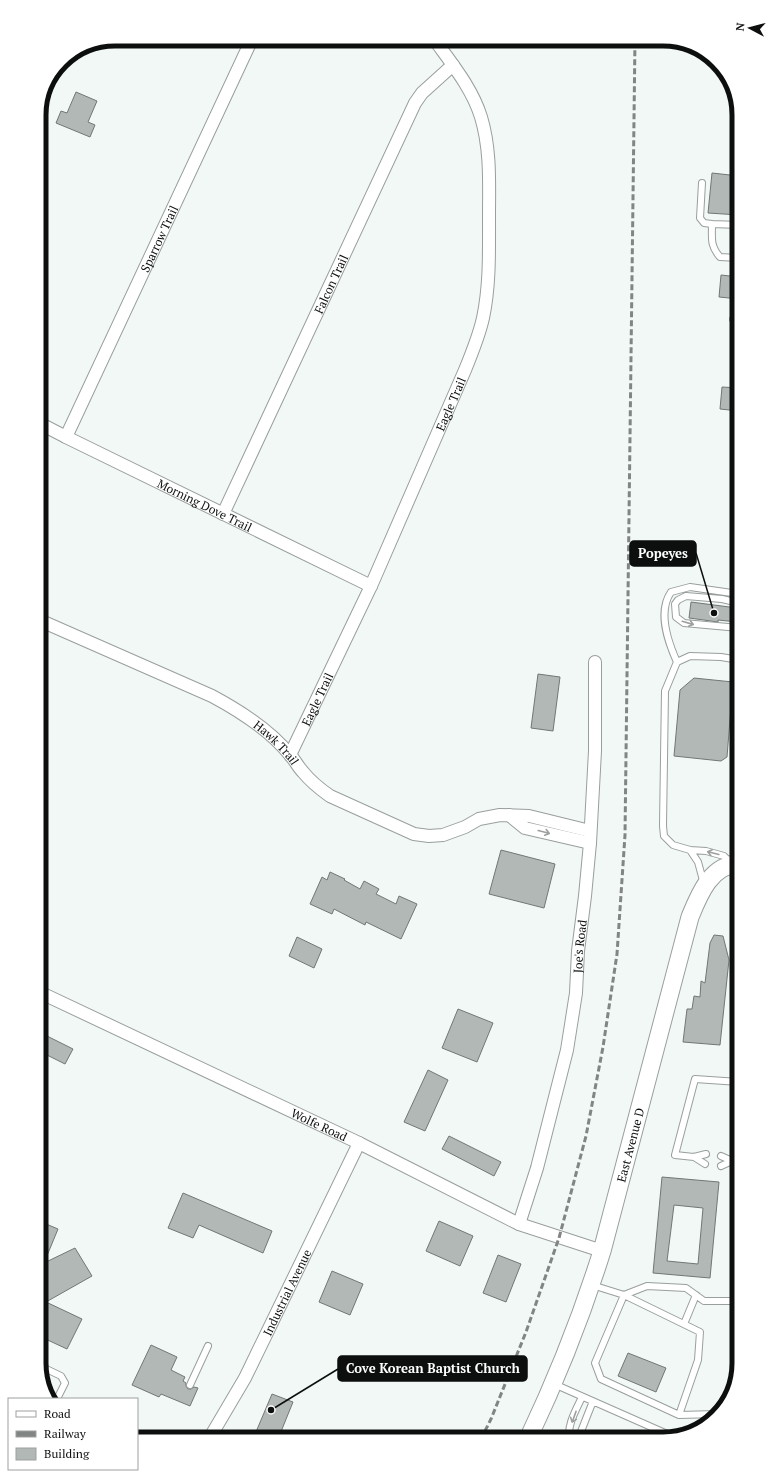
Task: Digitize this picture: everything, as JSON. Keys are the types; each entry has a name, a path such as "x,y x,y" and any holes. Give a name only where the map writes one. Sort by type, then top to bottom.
{"main road":[{"name":"East Avenue D","path":"531,1432 553,1384 592,1284 690,917 697,898 704,886 719,872 732,866"}],"street":[{"name":"Sparrow Trail","path":"66,438 249,46"},
{"name":"Eagle Trail","path":"290,755 371,586 465,370 475,345 483,318 488,280 488,165 486,137 481,116 468,87 439,46"},
{"name":"Falcon Trail","path":"223,514 415,103 422,93 453,65"},
{"name":"Morning Dove Trail","path":"46,427 371,586"},
{"name":"Hawk Trail","path":"46,623 228,704 266,732 290,755 304,774 330,796 414,834 429,836 443,835 465,827 479,819 509,815 525,828 590,837"},
{"name":"Joe's Road","path":"519,1224 537,1168 567,1050 576,993 578,952 590,837 595,751 595,662"},
{"name":"Wolfe Road","path":"46,995 359,1143 519,1224 602,1251"},
{"name":"Industrial Avenue","path":"213,1432 245,1378 359,1143"}],"lane":[{"path":"702,183 700,218 704,223 732,225"},
{"path":"712,224 711,240 714,250 720,257 732,258"},
{"path":"677,662 672,651 665,624 664,609 666,599 671,592 690,587 732,593"},
{"path":"732,601 686,596 678,600 675,604 676,617 684,623 732,627"},
{"path":"732,659 690,656 677,662 665,691 663,826 664,836 673,845 690,850 706,851 724,856 732,861"},
{"path":"690,850 698,862 704,886"},
{"path":"705,1164 694,1158 675,1155 695,1079 732,1082"},
{"path":"694,1158 706,1154"},
{"path":"721,1156 732,1160"},
{"path":"721,1166 732,1162"},
{"path":"592,1284 624,1295 700,1332 698,1360 679,1415"},
{"path":"710,1414 679,1415 601,1379 595,1364 624,1295 647,1286 686,1288 704,1301 732,1301"},
{"path":"684,1324 696,1295"},
{"path":"190,1385 208,1346"},
{"path":"46,1369 61,1376 65,1383 58,1398"},
{"path":"553,1384 663,1432"},
{"path":"570,1432 571,1425 582,1396"},
{"path":"581,1432 593,1401"}],"building":[{"path":"76,92 97,101 88,122 95,125 90,137 56,123 61,111 67,113"},
{"path":"712,173 732,175 732,215 708,213"},
{"path":"721,275 732,276 732,298 719,297"},
{"path":"722,387 732,388 732,410 720,409"},
{"path":"691,602 732,607 732,621 718,620 718,622 689,618"},
{"path":"538,674 560,677 553,731 531,728"},
{"path":"694,678 732,682 727,757 721,761 674,756 680,690"},
{"path":"501,850 555,864 544,908 489,894"},
{"path":"330,872 345,879 344,880 360,889 364,881 379,889 376,894 396,904 399,896 417,904 401,939 366,922 365,925 334,909 332,914 310,904 322,877 327,880"},
{"path":"714,935 723,936 729,960 720,1045 683,1042 687,1009 692,1009 694,996 700,997 701,981 705,983 710,943"},
{"path":"297,937 322,949 314,968 289,956"},
{"path":"458,1009 493,1023 477,1062 442,1048"},
{"path":"46,1036 73,1049 65,1064 46,1054"},
{"path":"428,1070 448,1080 425,1131 404,1122"},
{"path":"449,1136 501,1162 494,1176 442,1149"},
{"path":"662,1177 719,1182 710,1278 653,1273","holes":["674,1205 703,1208 698,1264 667,1261"]},
{"path":"183,1193 272,1231 263,1253 199,1225 193,1238 168,1228"},
{"path":"439,1221 473,1236 460,1266 426,1251"},
{"path":"46,1224 58,1229 46,1258"},
{"path":"75,1248 92,1276 46,1302 46,1262"},
{"path":"498,1255 521,1264 506,1302 483,1293"},
{"path":"332,1271 363,1284 350,1315 319,1302"},
{"path":"46,1302 82,1319 67,1349 46,1339"},
{"path":"151,1345 177,1357 171,1370 185,1377 183,1381 186,1383 188,1389 194,1387 198,1388 190,1406 161,1394 159,1397 132,1385"},
{"path":"628,1353 666,1368 656,1392 618,1376"},
{"path":"272,1394 293,1402 281,1432 256,1432"}],"railway":[{"path":"484,1432 526,1332 559,1238 586,1136 603,1047 617,954 625,835 635,46"}],"place":[{"name":"Popeyes","path":"714,613"},
{"name":"Cove Korean Baptist Church","path":"271,1410"}]}
